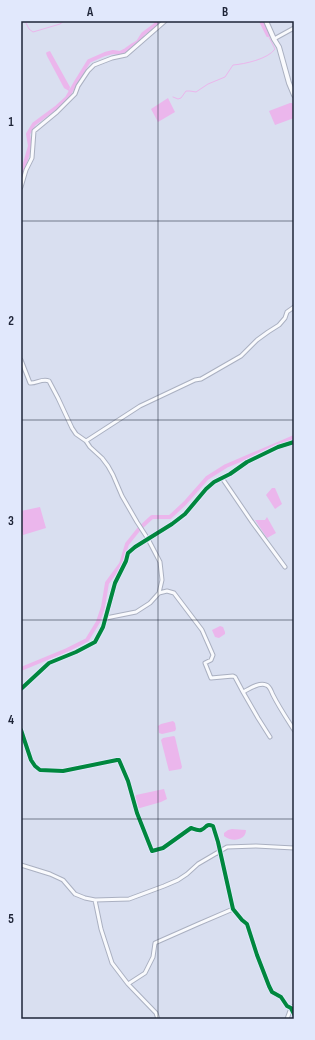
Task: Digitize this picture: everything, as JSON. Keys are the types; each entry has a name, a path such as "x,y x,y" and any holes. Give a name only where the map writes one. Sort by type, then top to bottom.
{"street":[{"path":"21,188 26,170 32,158 34,131 75,94 78,86 94,65 112,58 126,55 165,21"},
{"path":"266,21 279,47 294,95"},
{"path":"274,39 294,28"},
{"path":"86,441 140,406 195,380 201,379 240,356 257,340 279,325 286,318 287,312 294,307"},
{"path":"21,360 30,382 49,381 76,434 86,441 108,466 122,496 160,562 162,580 159,593 150,603 136,612 106,618"},
{"path":"21,689 49,663 95,642 103,627 115,583 128,554 135,547 185,514 206,488 214,482 230,474 247,462 278,447 294,442"},
{"path":"222,478 285,567"},
{"path":"159,593 167,591 174,593 202,630 213,655 211,660 205,663 211,678 235,677 270,737"},
{"path":"243,692 260,685 265,684 269,686 294,730"},
{"path":"21,730 31,760 40,770 62,771 119,760 128,781 137,813 152,851 163,848 191,828 202,830 207,825 213,826 233,909 247,924 257,955 272,992 281,998 287,1006 293,1007"},
{"path":"21,865 50,874 63,880 75,894 85,898 95,900 129,899 178,880 198,864 227,847 256,846 294,848"},
{"path":"95,900 101,929 112,963 128,984 156,1013 158,1019"},
{"path":"128,984 145,974 153,957 155,943 233,909"},
{"path":"293,1007 294,1014"},
{"path":"287,1019 293,1007"}],"shaded area":[{"path":"50,51 70,87 69,91 64,88 47,56 46,53"},
{"path":"168,98 175,112 158,122 151,109"},
{"path":"290,103 294,106 294,118 275,125 269,111"},
{"path":"272,488 275,488 282,504 275,509 266,495"},
{"path":"40,507 46,528 23,535 21,529 21,511"},
{"path":"267,517 276,533 267,538 255,520 265,520"},
{"path":"220,626 223,627 225,634 219,638 215,637 212,630"},
{"path":"173,721 175,723 175,731 162,734 159,733 158,726"},
{"path":"174,736 182,767 181,769 169,771 161,740 163,738"},
{"path":"164,789 167,799 140,808 137,807 136,795"},
{"path":"232,829 246,830 244,836 234,840 224,836 224,833"}],"waterway":[{"path":"25,21 29,29 33,32 60,24 64,21"},
{"path":"21,177 30,146 28,134 34,124 67,98 89,61 105,54 113,52 120,53 126,50 138,42 143,34 158,21"},
{"path":"261,21 268,35"},
{"path":"173,97 178,99 181,98 186,91 196,92 208,84 225,77 233,65 250,62 272,53 275,49 268,35"},
{"path":"21,669 87,640 98,622 103,607 107,583 121,564 127,544 139,529 152,517 170,517 185,503 207,478 226,466 294,437"}],"cycle path":[{"path":"21,689 49,663 76,652 95,642 103,627 115,583 126,561 128,553 185,514 206,489 214,482 230,474 247,462 278,447 294,442"},
{"path":"21,730 31,760 40,770 63,771 119,760 128,781 137,813 152,851 163,848 191,828 200,830 207,825 213,826 233,909 247,924 257,955 272,992 281,997 287,1006 291,1008 294,1014"}]}
